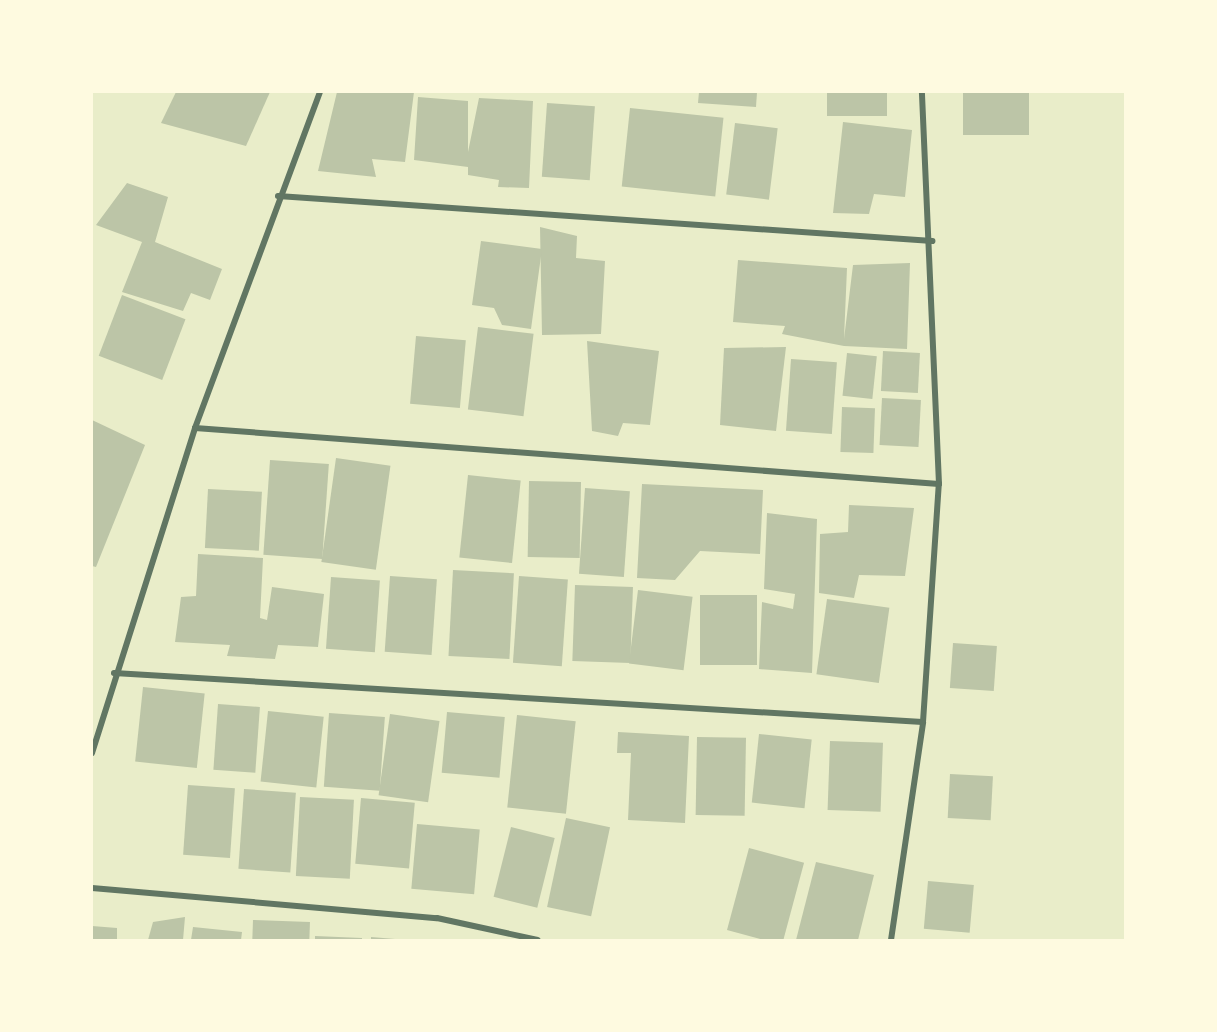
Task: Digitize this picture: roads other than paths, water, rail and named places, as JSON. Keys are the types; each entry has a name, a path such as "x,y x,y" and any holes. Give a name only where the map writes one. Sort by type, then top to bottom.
{"street":[{"path":"92,753 114,673 195,428 278,196 320,92"},
{"path":"891,940 923,722 939,484 932,241 922,92"},
{"path":"278,196 932,241"},
{"path":"195,428 939,484"},
{"path":"114,673 923,722"},
{"path":"92,888 437,918 538,940"}]}
